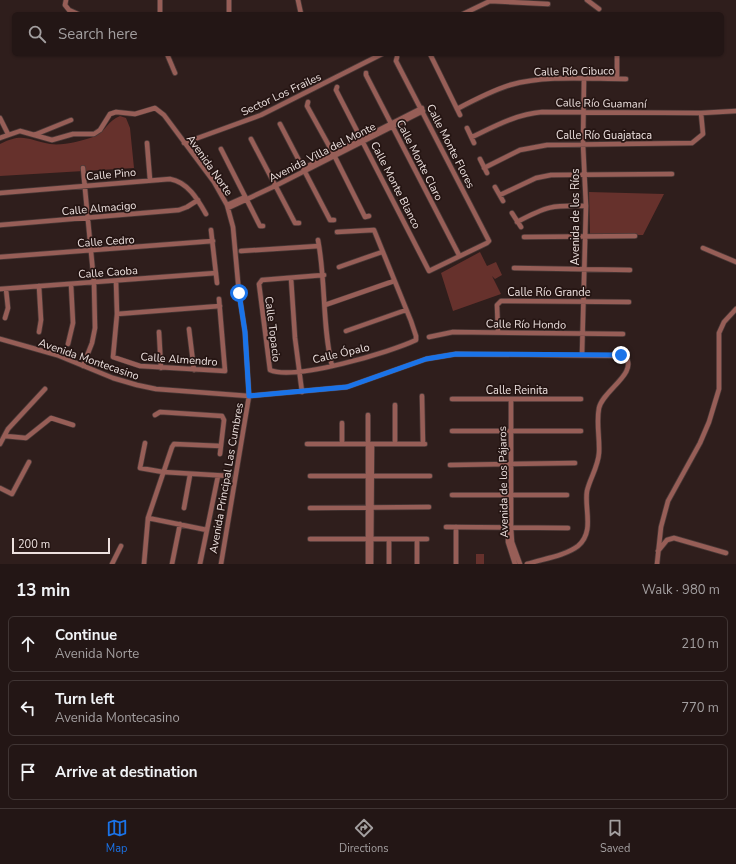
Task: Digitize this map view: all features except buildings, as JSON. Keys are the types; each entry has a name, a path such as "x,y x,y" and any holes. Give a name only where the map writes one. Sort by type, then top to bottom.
{"street":[{"path":"66,0 65,5 69,10 74,12"},
{"path":"160,0 160,12"},
{"path":"229,0 230,12"},
{"path":"298,0 301,12"},
{"path":"587,0 599,9"},
{"path":"468,12 490,2 548,4"},
{"path":"168,56 175,73"},
{"name":"Sector Los Frailes","path":"184,143 261,115 378,56"},
{"path":"431,56 460,115"},
{"path":"617,56 617,79"},
{"name":"Calle Monte Flores","path":"397,57 396,60 489,241 459,255"},
{"name":"Calle Monte Claro","path":"366,73 459,255"},
{"name":"Calle Río Cibuco","path":"457,109 495,90 524,82 540,80 626,79"},
{"name":"Avenida de los Ríos","path":"582,355 586,237 584,176 584,80"},
{"name":"Calle Monte Blanco","path":"337,87 336,90 429,271 459,255"},
{"path":"308,102 307,106 334,155 365,217 369,216"},
{"name":"Avenida Norte","path":"34,135 52,140 73,134 94,134 100,130 110,114 116,112 135,114 155,108 164,116 214,182 227,206 234,232 239,293 245,332 249,396"},
{"name":"Avenida Villa del Monte","path":"227,206 246,199 275,185 422,109"},
{"name":"Calle Río Guamaní","path":"472,137 502,122 533,113 701,113 736,111"},
{"name":"Calle Río Guajataca","path":"484,168 507,156 535,146 692,143 703,134 701,113"},
{"path":"0,118 8,134"},
{"path":"0,138 20,131 34,135 71,120"},
{"path":"280,124 330,220 334,220"},
{"path":"467,128 474,143"},
{"path":"251,139 295,224 299,223"},
{"path":"147,143 150,180"},
{"path":"221,150 260,226 263,226"},
{"path":"480,159 487,173"},
{"path":"83,168 94,283 95,328 92,343 83,366"},
{"path":"500,195 536,178 551,175 584,176 672,174"},
{"name":"Calle Pino","path":"0,193 150,180 178,180 183,183 198,200 206,214"},
{"path":"495,187 503,201"},
{"name":"Calle Almacigo","path":"0,225 179,210 187,208 198,200"},
{"path":"517,222 541,209 551,206 586,206"},
{"path":"512,213 521,227"},
{"path":"211,230 217,283"},
{"path":"337,232 374,230 406,310 346,331"},
{"path":"524,237 635,236"},
{"name":"Calle Cedro","path":"0,257 213,241"},
{"path":"241,251 319,243 324,274 328,349 332,366"},
{"path":"703,248 736,262"},
{"path":"339,267 382,252"},
{"path":"514,268 630,270"},
{"name":"Calle Caoba","path":"0,289 216,273"},
{"name":"Calle Topacio","path":"270,370 259,284 262,280 324,274"},
{"path":"291,278 294,338 302,392"},
{"name":"Calle Almendro","path":"116,281 118,314 113,357 140,366 225,371 220,306"},
{"path":"325,305 394,281"},
{"path":"68,344 73,323 70,284"},
{"path":"38,286 41,320 39,332"},
{"path":"5,318 8,308 6,289"},
{"path":"118,314 220,306 219,299"},
{"name":"Calle Río Grande","path":"498,332 497,305 501,301 630,302"},
{"path":"657,564 661,527 668,501 689,467 709,422 719,389 719,333 724,322 736,309"},
{"name":"Calle Ópalo","path":"270,370 275,372 300,371 353,362 414,341 416,336 406,310"},
{"path":"189,329 194,370"},
{"path":"159,332 162,368"},
{"name":"Calle Río Hondo","path":"429,337 453,332 623,334"},
{"name":"Avenida Montecasino","path":"0,339 57,356 113,378 156,389 249,396 347,387 440,355 625,356 628,360 629,366 626,372 605,396 599,407 599,454 587,492 587,530 578,546 557,555 526,564"},
{"path":"0,444 8,429 45,390"},
{"name":"Avenida Principal Las Cumbres","path":"220,564 249,396"},
{"path":"307,444 424,444 422,396"},
{"name":"Calle Reinita","path":"452,399 581,399"},
{"name":"Avenida de los Pájaros","path":"510,399 510,495 508,542 515,564"},
{"path":"395,405 395,444"},
{"path":"155,414 160,412 222,416 224,420 220,454"},
{"path":"368,415 370,444 371,564"},
{"path":"4,436 26,438 51,418 73,425"},
{"path":"342,423 342,444"},
{"path":"452,431 581,431"},
{"path":"145,443 140,468 190,475 230,476"},
{"path":"144,564 148,518 174,444 221,446"},
{"path":"0,488 12,494 29,462"},
{"path":"450,465 510,463 575,464"},
{"path":"184,508 190,475"},
{"path":"200,564 218,476"},
{"path":"310,476 430,476"},
{"path":"452,495 567,495"},
{"path":"310,508 429,508"},
{"path":"148,518 207,530"},
{"path":"172,564 180,524"},
{"path":"446,527 568,528"},
{"path":"456,527 456,564"},
{"name":"Avenida de los Pájaros","path":"509,528 512,542 520,564"},
{"path":"658,551 667,540 674,538 726,553"},
{"path":"310,539 427,539"},
{"path":"368,564 370,539"},
{"path":"389,539 389,564"},
{"path":"417,539 417,564"},
{"path":"112,564 121,546"}],"shaded area":[{"path":"120,116 126,118 130,128 134,168 0,176 0,144 8,140 14,138 25,138 50,144 78,142 97,135 104,130 112,120"},
{"path":"589,192 664,194 643,235 590,236"},
{"path":"480,252 487,266 496,262 502,275 495,279 492,276 501,294 453,311 441,273"},
{"path":"476,554 484,554 484,564 476,564"}],"route":[{"path":"239,293 245,332 249,396 347,387 440,355 621,355"}]}
